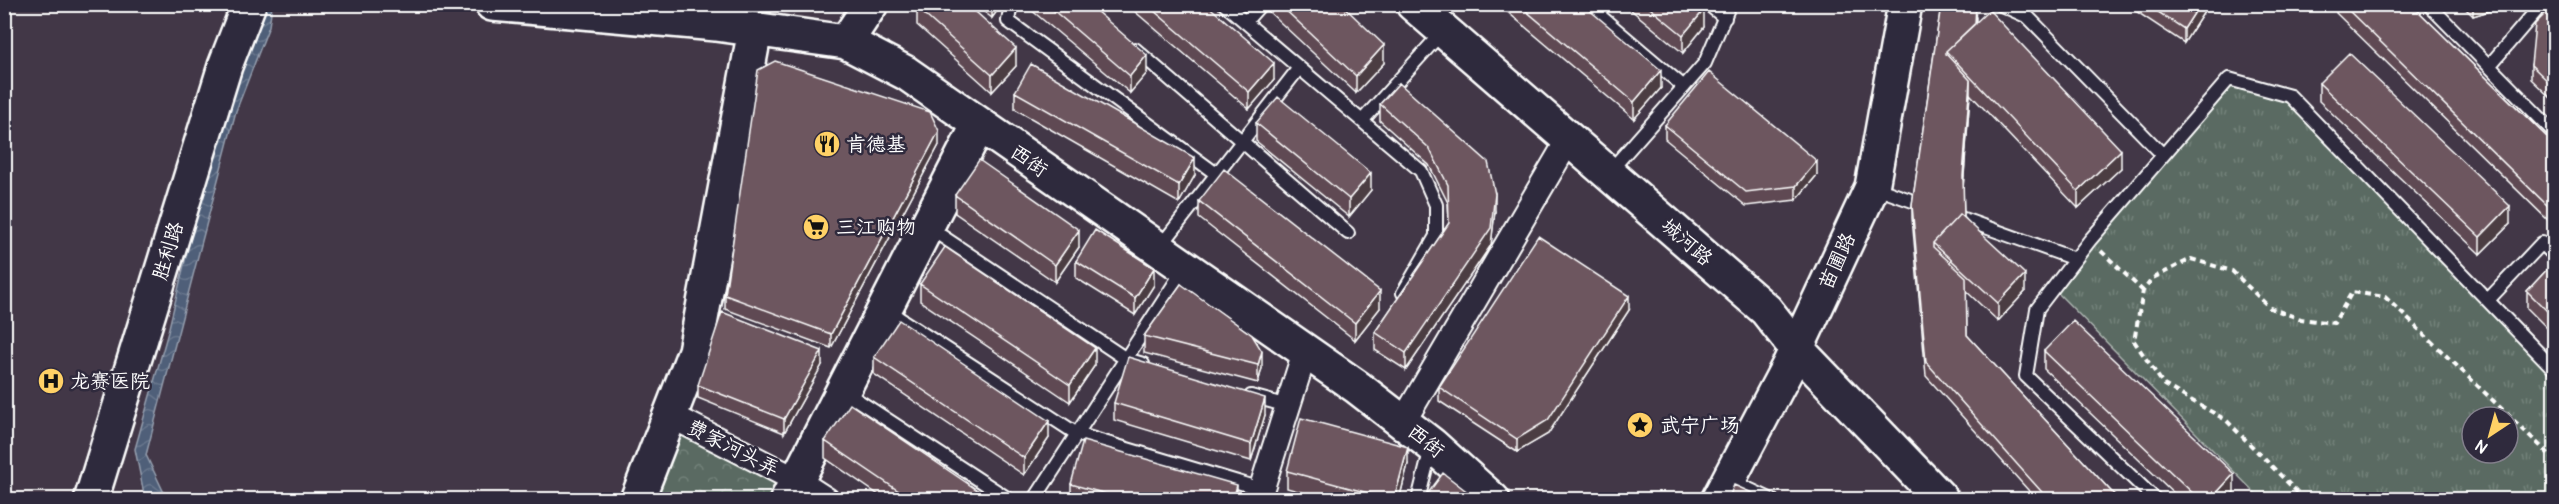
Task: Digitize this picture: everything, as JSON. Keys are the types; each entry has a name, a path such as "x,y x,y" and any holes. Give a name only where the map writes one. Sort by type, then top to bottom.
{"street":[{"name":"胜利路","path":"92,500 225,66 249,4"},
{"name":"西街","path":"492,4 652,11 755,30 846,42 906,73 978,126 1305,352 1403,422 1493,500"},
{"path":"846,42 871,4"},
{"name":"城河路","path":"1413,4 1766,310 1796,348 1942,500"},
{"name":"苗圃路","path":"1723,490 1796,348 1872,187 1905,4"},
{"path":"637,500 695,351 755,30"},
{"path":"791,490 978,126"},
{"path":"1403,422 1569,139"},
{"path":"1260,494 1305,352"},
{"name":"费家河头弄","path":"670,415 791,490 827,500"}],"lane":[{"path":"1011,4 1008,21 1245,195"},
{"path":"1224,4 1420,171 1436,205 1436,236 1401,297"},
{"path":"1245,22 1261,4"},
{"path":"1586,4 1684,87"},
{"path":"1708,4 1725,18"},
{"path":"1608,173 1705,63 1730,4"},
{"path":"1999,4 2028,16 2163,155"},
{"path":"2428,4 2554,132"},
{"path":"2489,66 2542,4"},
{"path":"1362,121 1443,31"},
{"path":"1127,43 1347,233"},
{"path":"1157,250 1299,68"},
{"path":"2156,500 2026,376 2037,309 2090,240 2229,80 2290,96 2554,369"},
{"path":"1872,187 2075,259"},
{"path":"927,227 1126,359 1158,369"},
{"path":"2488,300 2542,243 2554,255"},
{"path":"1034,500 1185,268"},
{"path":"885,309 1077,434 1260,494"},
{"path":"842,391 1010,500"},
{"path":"1234,391 1288,406"},
{"path":"1418,500 1432,445"},
{"path":"1723,490 1772,500"}],"path":[{"path":"2090,240 2143,291"},
{"path":"2305,500 2226,420 2164,385 2134,341 2143,291 2153,278 2191,259 2232,271 2270,308 2301,319 2334,323 2352,292 2385,297 2554,459"}],"green space":[{"path":"2229,79 2290,96 2554,369 2554,499 2261,499 2053,288"},
{"path":"670,415 796,480 787,499 637,500"}],"water":[{"path":"255,5 272,5 269,26 236,111 146,455 167,499 145,499 135,449 168,332 211,152"}],"building":[{"path":"920,4 967,4 1016,48 992,75 917,8"},
{"path":"1046,4 1088,4 1147,55 1130,76"},
{"path":"1146,4 1206,4 1274,63 1249,92"},
{"path":"1279,4 1341,4 1384,45 1356,76"},
{"path":"1518,4 1582,4 1661,70 1634,102"},
{"path":"1645,4 1698,4 1704,10 1683,35"},
{"path":"1976,4 1975,24 1946,51 1946,54 1970,80 1963,176 1964,217 1960,214 1933,243 1933,247 1966,277 1967,335 2119,500 2049,500 1926,362 1912,205 1941,5"},
{"path":"2146,4 2200,4 2184,29"},
{"path":"2342,4 2411,4 2554,144 2554,212"},
{"path":"2554,5 2554,87 2531,65 2535,24"},
{"path":"1989,10 2121,150 2078,191 1946,51"},
{"path":"2349,53 2510,206 2480,237 2319,83"},
{"name":"三江购物","path":"775,61 930,112 939,131 831,334 725,295 758,70"},
{"path":"1031,64 1195,158 1179,185 1015,92"},
{"path":"1709,72 1817,161 1796,186 1746,192 1665,125"},
{"path":"1399,83 1488,162 1495,194 1491,228 1406,353 1375,332 1449,223 1448,185 1429,148 1380,104"},
{"path":"1278,97 1371,173 1349,199 1256,123"},
{"path":"979,160 1079,230 1055,265 955,195"},
{"path":"1224,169 1380,291 1355,323 1199,201"},
{"path":"1960,214 2025,274 1998,303 1933,243"},
{"path":"1095,230 1154,268 1135,298 1076,261"},
{"path":"1538,236 1629,296 1548,420 1517,439 1439,387"},
{"path":"945,247 1095,348 1070,385 920,284"},
{"path":"2554,262 2554,318 2527,291"},
{"path":"1181,284 1252,335 1262,351 1258,365 1144,336"},
{"path":"722,312 822,351 784,419 698,385"},
{"path":"899,320 1049,421 1024,458 874,357"},
{"path":"2073,321 2234,474 2210,500 2200,500 2044,351"},
{"path":"1128,357 1265,398 1251,444 1114,403"},
{"path":"850,404 992,500 912,500 825,441"},
{"path":"1301,418 1408,447 1394,500 1287,471"},
{"path":"1083,441 1237,485 1233,500 1127,500 1071,484"},
{"path":"1443,473 1478,500 1423,500"},
{"path":"1734,485 1768,500 1728,500"},
{"path":"803,495 810,500 800,500"}],"place":[{"name":"肯德基","path":"827,144"},
{"name":"三江购物","path":"816,227"},
{"name":"龙赛医院","path":"51,381"},
{"name":"武宁广场","path":"1640,425"}]}
